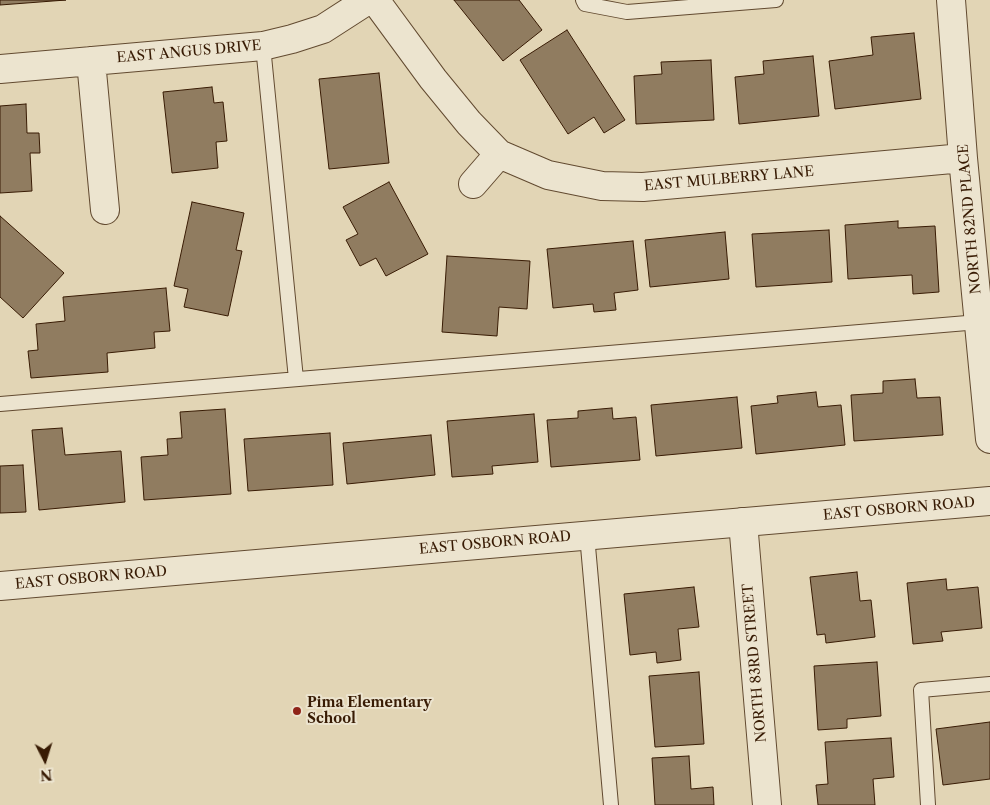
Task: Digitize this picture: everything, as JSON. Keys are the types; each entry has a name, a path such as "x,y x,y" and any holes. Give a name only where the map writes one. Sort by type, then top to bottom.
{"street":[{"name":"EAST ANGUS DRIVE","path":"0,69 263,46 323,29 368,0"},
{"name":"EAST MULBERRY LANE","path":"375,0 433,79 469,123 499,154 548,175 602,186 644,187 963,158"},
{"name":"NORTH 82ND PLACE","path":"952,0 963,158 990,438"},
{"path":"91,61 105,210"},
{"path":"473,184 499,154"},
{"name":"EAST OSBORN ROAD","path":"0,586 990,501"},
{"name":"NORTH 83RD STREET","path":"744,522 767,805"}],"lane":[{"path":"583,0 585,4 627,12 776,0"},
{"path":"263,46 296,379"},
{"path":"0,404 980,322"},
{"path":"587,535 611,805"},
{"path":"928,805 921,690 990,684"}],"building":[{"path":"0,0 66,0 0,5"},
{"path":"454,0 519,0 542,30 503,61"},
{"path":"567,30 625,120 604,133 594,117 568,134 520,60"},
{"path":"914,33 921,99 835,109 829,61 873,55 871,37"},
{"path":"813,56 819,116 739,124 735,77 764,74 763,61"},
{"path":"711,60 714,120 636,124 634,76 662,74 661,62"},
{"path":"379,73 389,163 329,169 319,79"},
{"path":"212,87 214,103 223,102 227,141 216,142 218,168 172,173 163,92"},
{"path":"26,104 27,133 39,133 40,153 30,153 32,191 0,193 0,106"},
{"path":"389,182 428,254 386,276 376,258 360,266 346,240 358,234 343,207"},
{"path":"192,202 244,213 236,250 242,251 228,316 184,307 188,289 174,286"},
{"path":"0,216 64,273 23,318 0,297"},
{"path":"898,221 898,228 935,226 939,292 913,294 912,275 848,279 845,225"},
{"path":"829,230 832,282 756,287 752,234"},
{"path":"725,232 729,279 650,287 645,240"},
{"path":"633,241 638,290 614,293 616,310 594,312 593,304 553,308 547,249"},
{"path":"447,256 530,261 527,309 499,307 497,336 442,332"},
{"path":"166,288 170,331 154,332 155,348 107,353 108,372 31,378 28,351 38,350 36,324 65,321 63,297"},
{"path":"915,379 917,398 940,397 943,435 854,441 851,395 883,393 883,381"},
{"path":"816,392 818,407 841,405 845,445 756,454 751,406 778,403 777,396"},
{"path":"737,397 742,448 656,456 651,405"},
{"path":"612,408 613,419 636,417 640,460 551,467 547,420 578,418 578,411"},
{"path":"225,409 231,494 144,500 141,457 168,455 167,439 182,438 180,412"},
{"path":"534,414 538,462 492,466 493,474 452,477 447,421"},
{"path":"62,428 65,455 121,451 125,502 39,510 32,430"},
{"path":"330,433 333,485 248,491 244,439"},
{"path":"431,435 435,475 347,484 343,443"},
{"path":"23,465 26,512 0,513 0,466"},
{"path":"857,572 860,601 871,600 875,637 826,643 825,634 817,635 810,577"},
{"path":"946,579 947,590 978,587 982,628 941,632 943,641 913,644 907,583"},
{"path":"694,587 699,627 678,629 681,660 657,663 656,652 630,655 624,594"},
{"path":"877,662 881,716 847,719 847,728 818,730 814,666"},
{"path":"699,672 704,744 655,747 649,676"},
{"path":"990,722 990,779 943,785 936,729"},
{"path":"891,738 894,777 873,779 875,805 818,805 816,785 828,784 825,742"},
{"path":"689,756 691,789 713,787 714,805 655,805 652,758"}],"place":[{"name":"Pima Elementary School","path":"297,711"}]}
